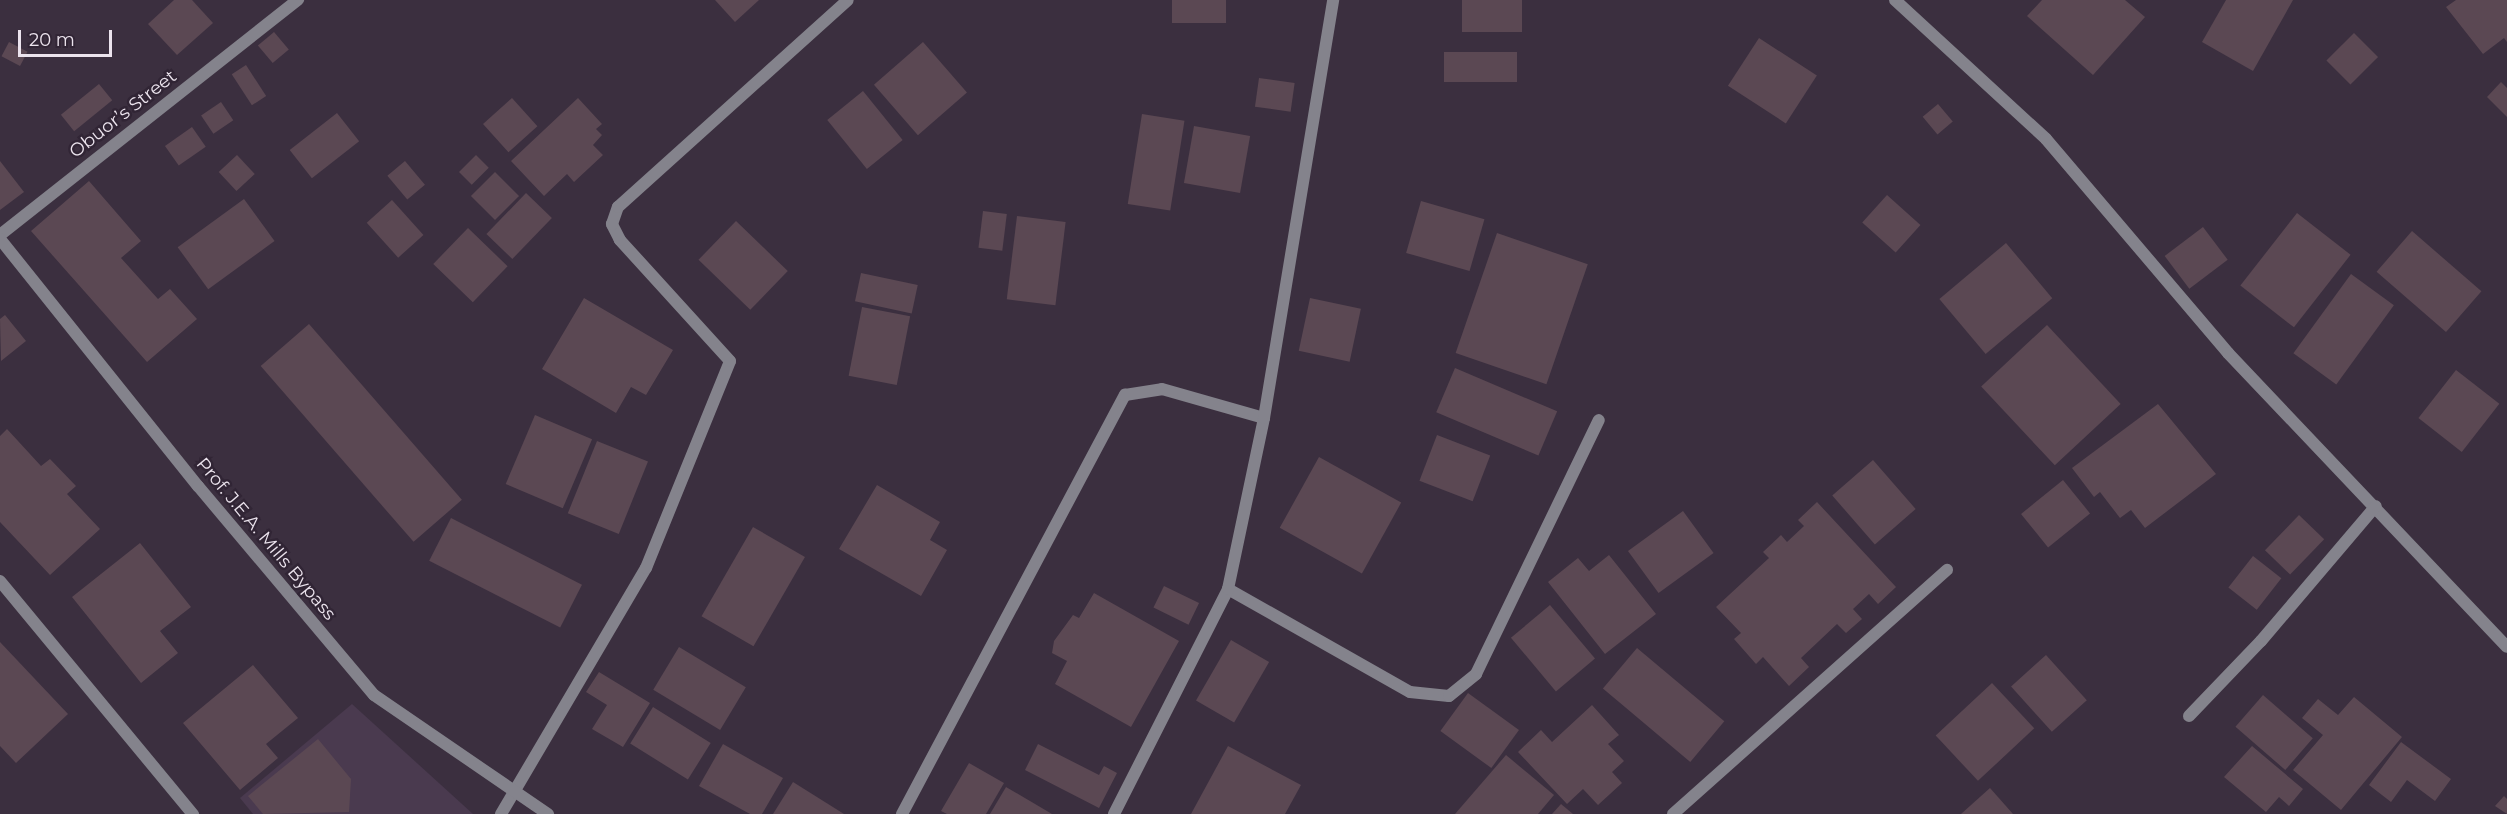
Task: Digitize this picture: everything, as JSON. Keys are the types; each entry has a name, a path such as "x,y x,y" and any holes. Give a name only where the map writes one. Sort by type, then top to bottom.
{"street":[{"name":"Obuor’s Street","path":"0,237 298,0"},
{"path":"501,814 515,795 645,568 730,361 620,240 612,224 618,207 848,0"},
{"path":"1114,814 1228,589 1264,418 1333,0"},
{"path":"1895,0 2046,139 2228,354 2376,506 2507,647"},
{"name":"Prof. J.E.A. Mills Bypass","path":"0,237 198,486 375,695 515,795 548,814"},
{"path":"902,814 1125,395 1162,389 1264,418"},
{"path":"1228,589 1410,692 1449,696 1476,674 1599,420"},
{"path":"2189,716 2262,641 2376,506"},
{"path":"1673,814 1947,570"},
{"path":"0,581 193,814"}],"shaded area":[{"path":"352,704 473,814 253,814 240,798"}],"building":[{"path":"174,0 192,0 213,23 177,55 148,24"},
{"path":"715,0 759,0 735,22"},
{"path":"1172,0 1226,0 1226,23 1172,23"},
{"path":"1462,0 1522,0 1522,32 1462,32"},
{"path":"2042,0 2125,0 2145,17 2093,75 2027,16"},
{"path":"2226,0 2293,0 2253,71 2202,42"},
{"path":"2456,0 2507,0 2507,42 2504,38 2483,54 2446,7"},
{"path":"274,32 289,50 273,63 258,45"},
{"path":"2354,33 2378,57 2350,85 2326,61"},
{"path":"1759,38 1817,76 1786,123 1728,86"},
{"path":"9,42 28,52 20,66 1,56"},
{"path":"923,42 967,93 918,135 874,85"},
{"path":"1444,52 1517,52 1517,82 1444,82"},
{"path":"246,65 266,96 252,105 232,74"},
{"path":"1259,78 1295,83 1291,112 1255,107"},
{"path":"2501,82 2507,88 2507,117 2487,97"},
{"path":"99,84 112,100 74,131 61,115"},
{"path":"863,91 903,140 867,169 827,120"},
{"path":"512,98 537,126 508,152 483,124"},
{"path":"578,98 602,124 596,129 602,135 593,145 603,155 574,182 567,174 544,196 511,161"},
{"path":"221,102 233,120 213,134 201,115"},
{"path":"1938,104 1953,122 1937,134 1923,117"},
{"path":"337,113 359,141 312,178 290,150"},
{"path":"1142,114 1184,121 1170,211 1128,204"},
{"path":"1194,126 1250,136 1240,193 1184,183"},
{"path":"192,127 206,147 179,166 165,146"},
{"path":"237,155 255,174 236,191 219,172"},
{"path":"476,155 489,168 472,185 459,172"},
{"path":"0,161 24,192 0,210"},
{"path":"405,161 425,185 407,200 387,176"},
{"path":"495,172 519,196 495,220 471,196"},
{"path":"89,181 141,241 121,258 158,299 170,289 197,319 147,362 31,231"},
{"path":"526,193 552,218 512,259 486,234"},
{"path":"1887,195 1920,225 1896,253 1862,222"},
{"path":"244,199 275,241 208,289 178,247"},
{"path":"392,200 423,235 398,258 367,223"},
{"path":"1421,201 1484,219 1470,271 1406,253"},
{"path":"983,211 1007,214 1002,251 978,248"},
{"path":"2297,213 2351,255 2294,327 2240,285"},
{"path":"1017,216 1066,222 1055,305 1007,299"},
{"path":"736,221 788,271 750,310 698,260"},
{"path":"2203,227 2228,260 2189,289 2165,256"},
{"path":"468,228 508,266 473,302 433,264"},
{"path":"2412,231 2481,291 2446,332 2377,272"},
{"path":"1497,233 1588,264 1546,384 1456,353"},
{"path":"2006,243 2052,298 1986,354 1939,299"},
{"path":"861,273 918,285 912,313 855,301"},
{"path":"2351,274 2394,305 2336,384 2293,353"},
{"path":"584,298 673,350 646,395 631,387 616,413 542,369"},
{"path":"1310,298 1361,309 1350,362 1299,351"},
{"path":"862,307 910,316 897,385 849,376"},
{"path":"5,315 26,341 1,361 0,319"},
{"path":"309,324 462,500 414,542 261,366"},
{"path":"2047,325 2121,404 2055,465 1981,386"},
{"path":"1455,368 1557,411 1538,456 1436,412"},
{"path":"2456,370 2499,404 2462,452 2418,418"},
{"path":"2158,404 2216,474 2145,528 2131,510 2120,518 2100,492 2094,497 2072,468"},
{"path":"535,415 592,439 563,508 506,484"},
{"path":"7,429 41,466 50,459 76,486 67,494 100,529 50,575 0,522 0,436"},
{"path":"1437,435 1490,455 1473,501 1419,481"},
{"path":"597,441 648,462 619,534 568,513"},
{"path":"1319,457 1401,503 1362,573 1280,528"},
{"path":"1873,460 1916,509 1875,544 1832,495"},
{"path":"2063,480 2090,513 2048,547 2021,514"},
{"path":"877,485 940,522 930,540 947,550 921,596 839,549"},
{"path":"1817,502 1896,587 1878,604 1869,594 1853,609 1862,619 1846,633 1837,624 1801,658 1809,667 1789,686 1763,657 1756,664 1734,639 1741,633 1716,607 1769,558 1763,552 1781,535 1787,542 1804,526 1798,520"},
{"path":"1683,511 1714,553 1659,593 1628,551"},
{"path":"2299,515 2324,539 2290,575 2265,550"},
{"path":"451,518 582,585 560,628 429,561"},
{"path":"753,527 805,557 753,646 702,616"},
{"path":"140,543 191,607 160,631 178,653 141,683 72,597"},
{"path":"1609,555 1656,614 1605,654 1548,582 1578,558 1589,571"},
{"path":"2253,556 2281,578 2257,610 2228,588"},
{"path":"1164,586 1199,603 1189,625 1153,608"},
{"path":"1094,593 1179,641 1131,727 1055,684 1067,661 1052,653 1054,641 1073,615 1079,618"},
{"path":"1550,605 1595,659 1556,691 1511,638"},
{"path":"1231,640 1269,662 1234,723 1196,701"},
{"path":"0,642 68,714 16,763 0,746"},
{"path":"679,647 746,687 720,730 653,690"},
{"path":"1637,648 1724,721 1690,762 1603,689"},
{"path":"2046,655 2087,700 2052,732 2011,686"},
{"path":"253,665 298,718 266,744 278,758 240,790 183,723"},
{"path":"599,672 650,703 623,747 592,729 607,705 586,692"},
{"path":"1992,683 2034,728 1978,781 1936,736"},
{"path":"1468,693 1519,730 1491,768 1440,731"},
{"path":"2263,695 2313,738 2285,770 2235,727"},
{"path":"2354,697 2402,737 2341,810 2293,770 2323,735 2302,718 2318,699 2338,715"},
{"path":"1592,705 1619,735 1608,744 1624,761 1612,772 1622,783 1598,805 1583,789 1567,804 1518,752 1541,730 1552,742"},
{"path":"653,707 711,743 688,780 630,743"},
{"path":"318,739 351,779 349,812 263,814 248,796"},
{"path":"2401,742 2451,779 2435,801 2407,780 2391,802 2369,785"},
{"path":"723,744 783,778 762,814 750,814 699,786"},
{"path":"1038,744 1099,775 1104,766 1117,773 1099,808 1025,770"},
{"path":"1228,746 1301,785 1285,814 1191,814"},
{"path":"2252,746 2303,789 2289,806 2279,797 2266,812 2224,777"},
{"path":"1506,755 1554,795 1538,814 1455,814"},
{"path":"969,763 1004,783 986,814 947,814 941,811"},
{"path":"793,782 844,814 773,814"},
{"path":"1006,787 1052,814 990,814"},
{"path":"1990,788 2013,814 1961,814"},
{"path":"2504,796 2507,799 2507,814 2495,806"},
{"path":"1561,804 1573,814 1552,814"}]}
